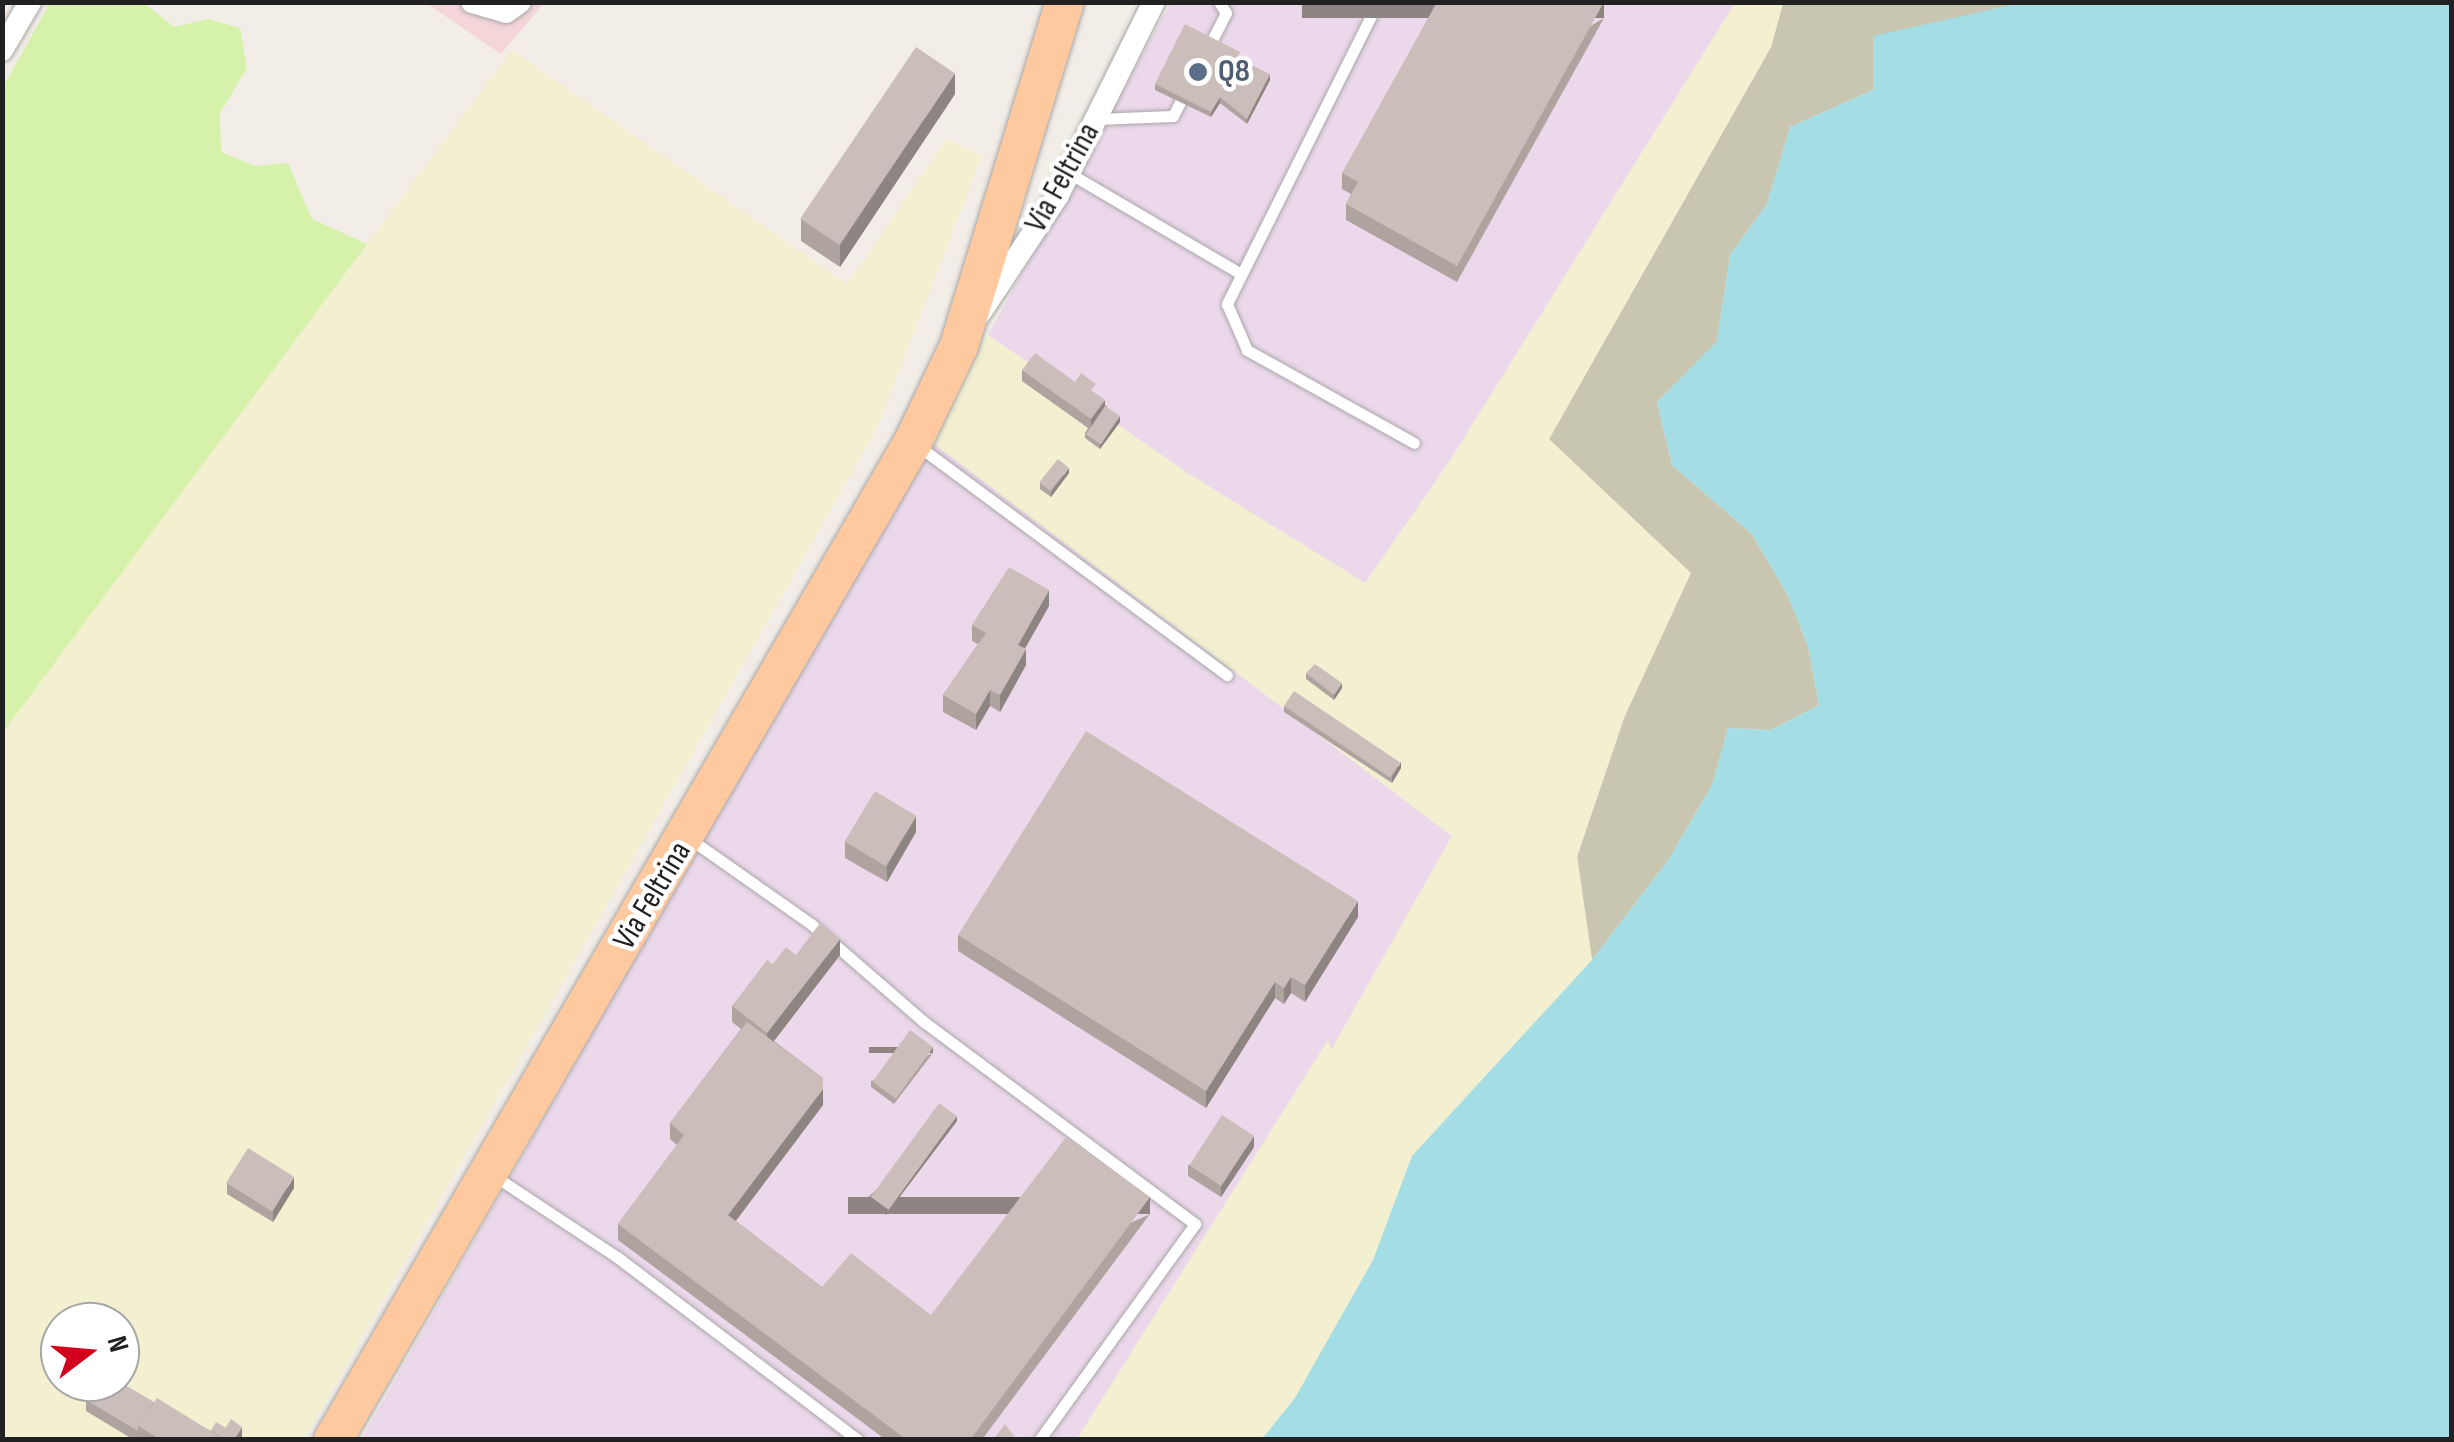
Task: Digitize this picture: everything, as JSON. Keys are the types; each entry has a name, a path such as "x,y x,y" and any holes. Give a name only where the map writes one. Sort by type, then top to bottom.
{"main road":[{"name":"Via Feltrina","path":"333,1440 688,838 913,442 959,346 1065,2"}],"street":[{"path":"2,50 30,2"},
{"path":"472,2 506,12 520,2"},
{"name":"Via Feltrina","path":"959,346 1069,173 1154,2"}],"lane":[{"path":"1200,65 1226,13 1219,2"},
{"path":"1378,2 1227,304 1247,350 1414,443"},
{"path":"1096,119 1173,116 1191,82"},
{"path":"1069,173 1241,274"},
{"path":"913,442 1227,676"},
{"path":"688,838 811,924 924,1022 1195,1224 1039,1440"},
{"path":"490,1173 617,1257 858,1440"}],"shaded area":[{"path":"426,3 544,3 501,54"},
{"path":"1171,3 1735,3 1449,462 1365,583 1189,474 988,335"},
{"path":"1735,3 1783,3 1771,47 1549,439 1691,573 1624,718 1577,856 1592,960 1412,1156 1373,1260 1295,1398 1262,1439 1077,1439 1328,1040 1331,1050 1452,836 929,440 988,335 1189,474 1365,583 1449,462"},
{"path":"1783,3 2020,3 1873,90 1790,127 1767,204 1730,255 1717,342 1657,402 1672,465 1752,534 1788,596 1808,646 1819,705 1771,730 1728,728 1712,785 1669,859 1592,960 1577,857 1624,718 1549,439 1771,47"},
{"path":"512,50 847,284 947,139 982,156 877,428 304,1439 3,1439 2,732"},
{"path":"929,440 1452,836 1330,1052 1327,1042 1077,1439 361,1440"}],"green space":[{"path":"50,3 144,3 174,27 208,19 240,28 247,68 220,113 221,152 255,166 288,163 312,219 367,244 3,732 3,87"}],"water":[{"path":"2020,3 2451,3 2451,1439 1262,1439 1295,1398 1373,1260 1412,1156 1592,960 1669,859 1712,785 1728,728 1771,730 1819,705 1808,646 1788,596 1752,534 1672,465 1657,402 1717,341 1730,255 1767,204 1790,127 1873,90 1873,36"}],"building":[{"path":"1437,2 1604,2 1457,266 1346,204 1358,182 1342,173"},
{"path":"1185,24 1240,52 1234,67 1247,75 1252,65 1270,74 1247,119 1220,97 1211,112 1155,84"},
{"path":"916,47 955,73 839,245 800,219"},
{"path":"1035,353 1075,382 1081,373 1096,384 1091,390 1105,400 1091,419 1022,370"},
{"path":"1105,406 1120,416 1101,444 1086,434"},
{"path":"1058,459 1069,468 1050,491 1039,482"},
{"path":"1009,567 1049,590 1018,645 1026,649 1000,695 990,690 976,714 943,695 986,633 972,625"},
{"path":"1315,664 1342,683 1334,695 1306,673"},
{"path":"1294,691 1400,763 1390,777 1284,706"},
{"path":"1086,731 1358,901 1305,985 1291,977 1284,988 1275,982 1206,1091 958,935"},
{"path":"875,791 916,816 886,866 845,842"},
{"path":"820,923 840,939 767,1033 732,1006 767,960 773,964 786,947 796,955"},
{"path":"747,1022 823,1078 823,1089 728,1215 822,1287 851,1253 931,1315 1066,1137 1150,1197 970,1440 907,1440 618,1224 684,1135 670,1123"},
{"path":"910,1030 933,1047 896,1099 872,1082"},
{"path":"939,1103 957,1116 889,1210 871,1197"},
{"path":"1222,1115 1254,1136 1221,1186 1189,1165"},
{"path":"248,1148 294,1177 272,1211 226,1183"},
{"path":"140,1394 154,1402 138,1431 89,1402 140,1402"},
{"path":"157,1398 220,1437 231,1419 242,1427 234,1440 161,1440 138,1426"},
{"path":"216,1422 226,1428 221,1437 211,1431"},
{"path":"1005,1424 1017,1440 993,1440"}],"place":[{"name":"Q8","path":"1198,72"}]}
